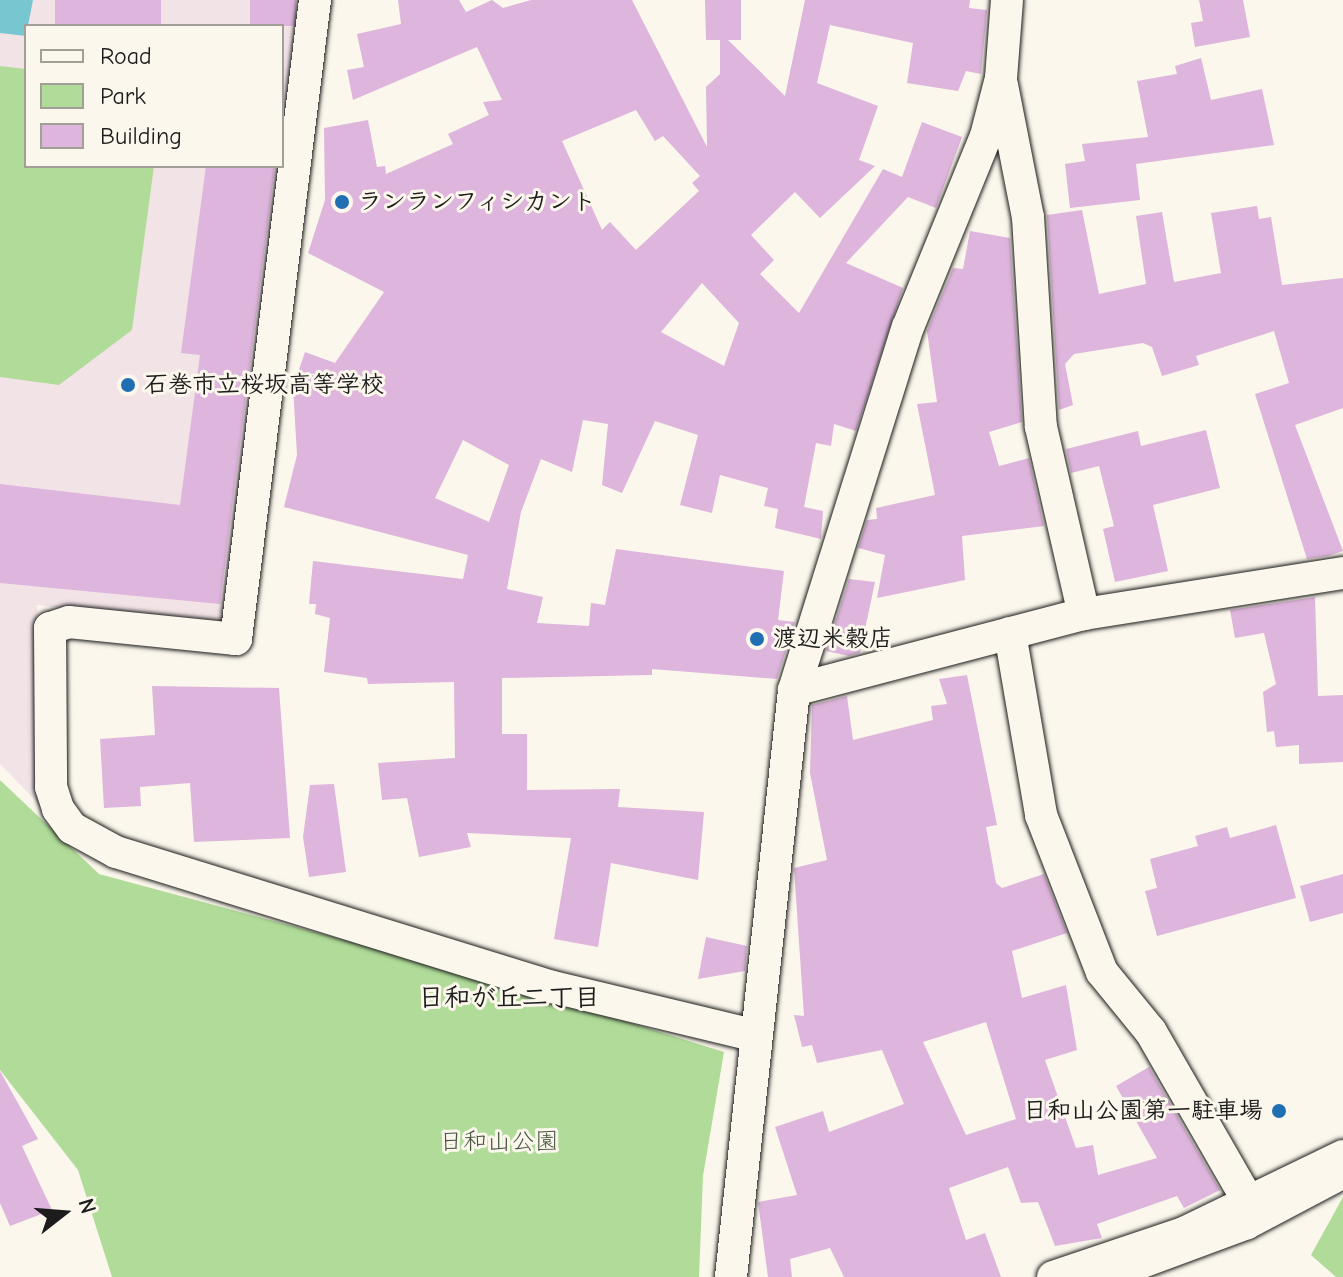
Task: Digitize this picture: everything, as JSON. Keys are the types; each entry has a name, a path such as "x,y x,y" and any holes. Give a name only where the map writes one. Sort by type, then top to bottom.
{"street":[{"path":"315,0 236,639 69,622 50,628 51,787 58,809 72,828 116,852 553,987 753,1035"},
{"path":"731,1277 753,1035 794,690 908,327 986,136 1001,78 1007,0"},
{"path":"1001,78 1028,217 1041,427 1084,614"},
{"path":"794,690 1084,614 1343,573"},
{"path":"1010,633 1041,815 1102,972 1151,1032 1249,1215"},
{"path":"1053,1277 1249,1215 1343,1156"},
{"path":"1113,1277 1249,1215 1343,1177"}],"shaded area":[{"name":"石巻市立桜坂高等学校","path":"0,0 303,0 284,153 284,24 24,24 24,168 282,168 225,629 37,605 41,806 0,764"}],"green space":[{"path":"0,66 24,69 24,168 154,168 132,330 59,385 0,377"},
{"name":"日和山公園","path":"0,780 99,874 493,980 724,1052 703,1176 699,1277 112,1277 78,1170 0,1070"},
{"path":"1343,1197 1343,1277 1336,1277 1311,1255"}],"water":[{"path":"0,0 33,0 28,24 24,24 24,36 0,33"}],"building":[{"path":"55,0 161,0 161,24 55,24"},
{"path":"250,0 296,0 296,26 250,24"},
{"path":"398,0 459,0 466,12 492,0 503,8 531,0 632,0 707,147 706,87 720,74 720,40 706,40 705,0 741,0 741,40 728,40 785,96 805,0 970,0 969,8 987,10 981,74 966,71 958,91 907,83 913,43 830,25 817,83 878,106 859,160 875,166 820,218 795,192 751,235 774,260 760,274 799,313 883,169 902,177 922,122 962,137 936,208 908,197 846,263 903,288 856,431 834,424 831,446 816,443 804,507 823,511 821,539 775,528 778,509 764,506 768,488 720,475 712,513 680,505 698,435 655,421 622,493 602,485 608,424 583,420 572,472 541,459 521,512 507,589 543,597 537,623 589,626 591,603 605,605 616,549 784,571 778,620 795,622 777,679 652,669 652,675 502,678 502,734 527,734 527,790 620,789 618,807 704,812 698,880 611,863 598,947 554,939 571,838 467,833 471,847 419,857 407,798 382,800 378,763 455,758 454,682 368,684 367,678 324,672 330,618 315,614 316,604 309,604 313,561 463,579 468,555 284,507 297,455 293,387 305,352 335,363 384,292 308,253 325,200 324,128 368,120 377,167 385,166 386,174 453,144 448,134 489,115 483,102 502,100 477,47 353,100 347,70 364,67 357,34 401,24","holes":["636,110 655,141 663,136 700,176 692,183 699,191 636,250 610,222 602,230 562,141","702,283 739,323 724,366 661,332","463,440 509,465 489,522 435,498"]},
{"path":"1199,0 1243,0 1250,37 1195,47 1191,23 1203,21"},
{"path":"1201,58 1211,100 1262,89 1274,145 1136,164 1140,200 1070,208 1065,164 1085,161 1082,144 1148,137 1137,81 1177,74 1175,66"},
{"path":"206,168 275,168 220,604 0,583 0,484 180,505 200,355 181,353"},
{"path":"1257,206 1259,219 1271,217 1282,285 1343,278 1343,408 1295,425 1343,551 1328,556 1307,559 1255,394 1289,383 1274,331 1196,356 1199,365 1162,376 1152,347 1143,343 1074,354 1065,364 1073,405 1059,410 1047,215 1082,210 1099,294 1146,284 1136,216 1162,212 1174,282 1221,273 1211,213"},
{"path":"970,231 1010,238 1022,422 989,432 999,466 1029,458 1044,526 962,536 965,580 877,598 885,555 858,548 867,520 877,519 876,508 935,495 917,404 937,402 927,331 953,268 963,269"},
{"path":"1206,430 1220,488 1153,505 1168,571 1115,582 1103,529 1114,526 1099,466 1071,473 1066,449 1138,431 1141,446"},
{"path":"849,579 875,582 860,653 849,656 826,651"},
{"path":"1315,597 1318,696 1343,695 1343,762 1299,764 1299,745 1276,747 1274,731 1267,732 1263,692 1276,684 1264,633 1235,638 1230,610"},
{"path":"967,675 997,825 986,827 996,883 1002,888 1044,874 1067,933 1012,951 1022,998 1066,985 1077,1050 1045,1060 1076,1148 1093,1145 1098,1175 1157,1158 1116,1086 1149,1067 1220,1190 1184,1208 1177,1196 1097,1224 1102,1238 1055,1246 1038,1202 1021,1203 1008,1167 949,1188 966,1240 985,1233 1001,1277 844,1277 830,1248 790,1259 792,1277 768,1277 758,1202 797,1195 775,1127 823,1111 829,1132 904,1104 882,1050 817,1063 812,1045 802,1047 794,1015 804,1016 794,868 827,860 810,773 812,705 847,696 853,740 933,720 931,706 947,704 939,679","holes":["986,1022 1016,1119 966,1135 923,1042"]},
{"path":"152,686 279,688 290,838 194,842 190,783 140,787 141,806 104,808 100,739 155,735"},
{"path":"334,784 346,872 309,877 303,837 310,785"},
{"path":"1276,825 1296,898 1157,936 1145,891 1157,888 1150,859 1198,846 1195,836 1227,827 1230,838"},
{"path":"1343,874 1343,913 1310,922 1300,886"},
{"path":"706,937 747,946 745,971 698,979"},
{"path":"0,1071 38,1139 22,1146 52,1210 10,1226 0,1203"}],"place":[{"name":"ランランフィシカント","path":"342,202"},
{"name":"石巻市立桜坂高等学校","path":"128,385"},
{"name":"渡辺米穀店","path":"757,639"},
{"name":"日和山公園第一駐車場","path":"1279,1111"}],"district":[{"name":"日和が丘二丁目","path":"509,999"}]}
